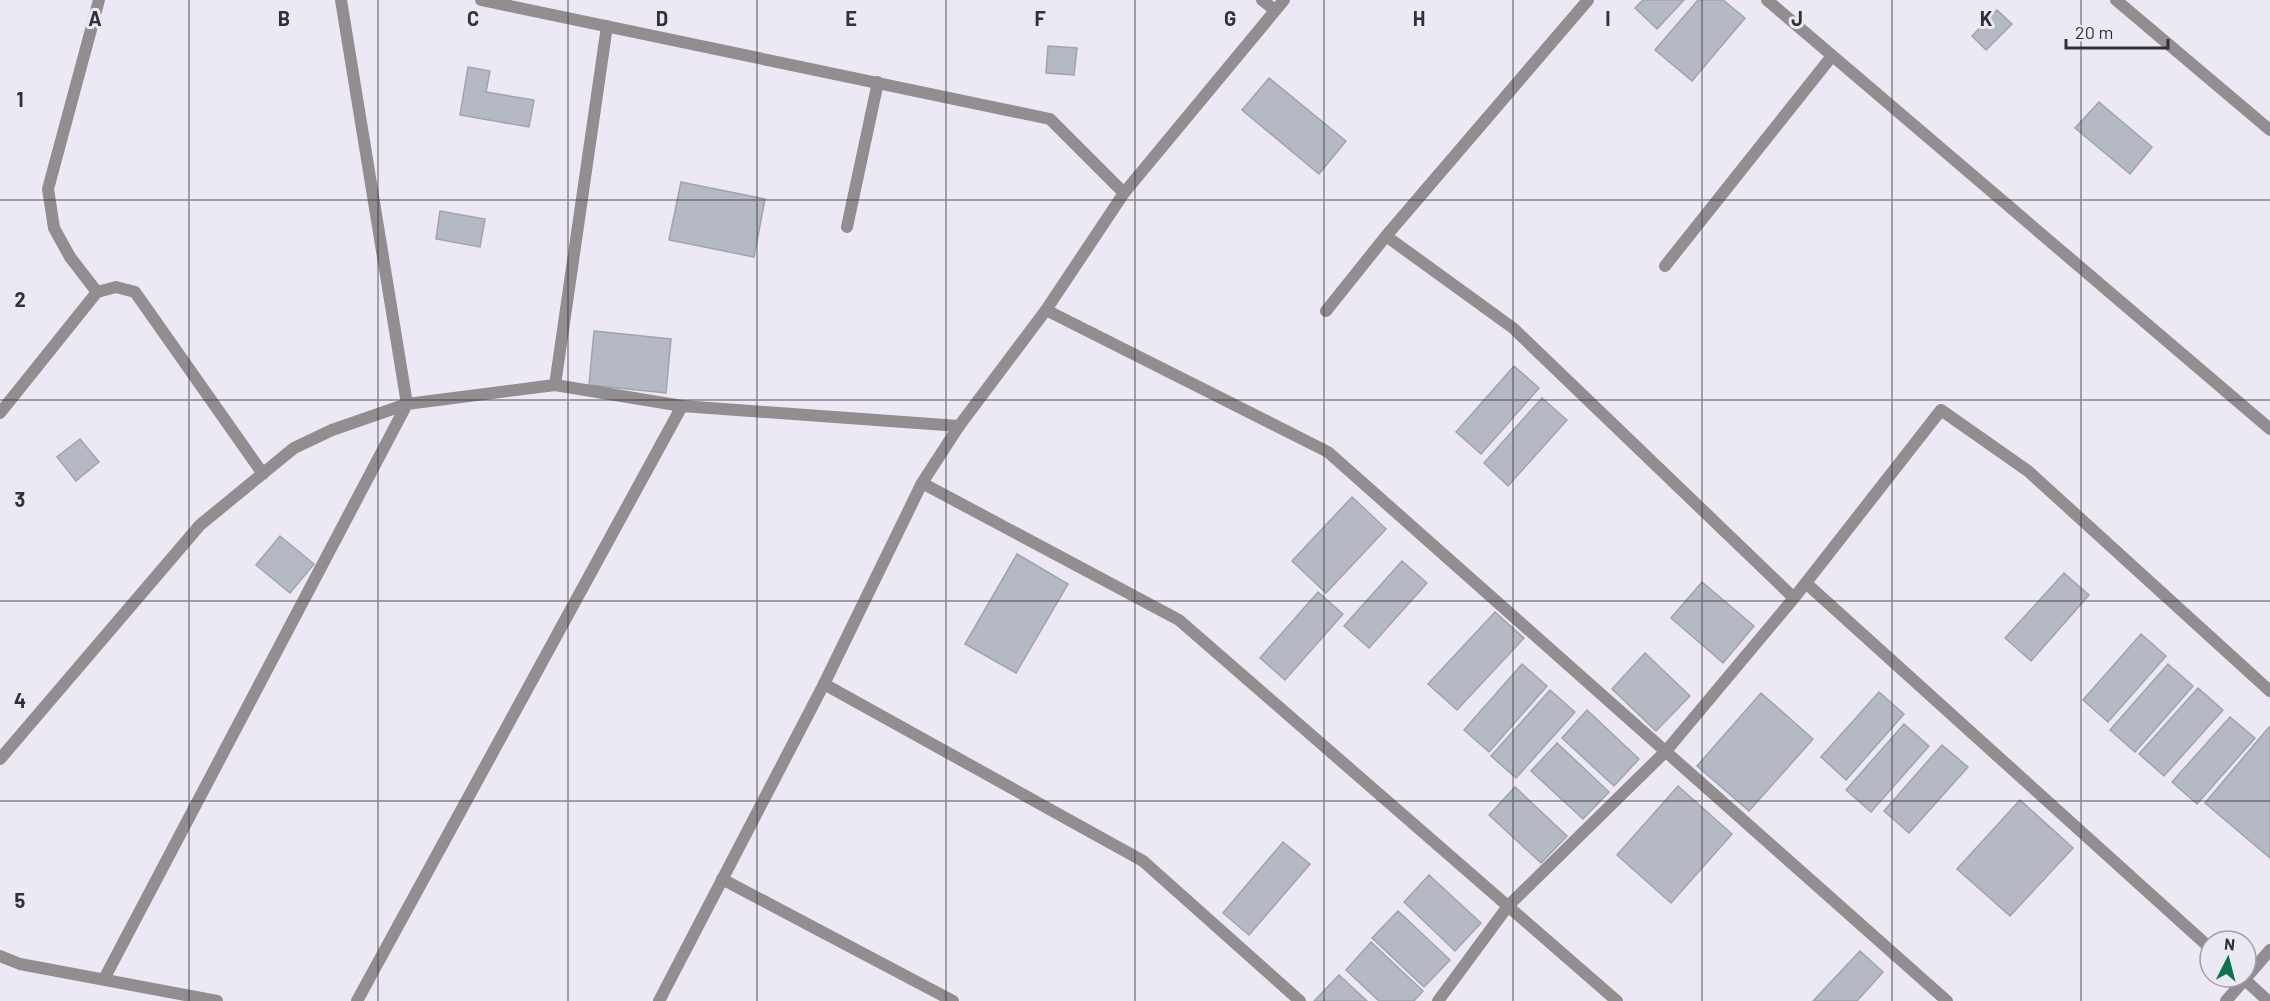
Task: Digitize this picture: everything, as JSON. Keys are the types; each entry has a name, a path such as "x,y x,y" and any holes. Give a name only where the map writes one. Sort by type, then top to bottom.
{"street":[{"path":"97,292 70,257 54,228 48,189 99,0"},
{"path":"104,979 407,404 341,0"},
{"path":"481,0 1050,119 1124,193"},
{"path":"659,1001 824,684 921,483 959,426 1046,310 1124,193 1280,5 1262,0"},
{"path":"1326,311 1386,236 1588,0"},
{"path":"1767,0 2270,429"},
{"path":"2116,0 2270,130"},
{"path":"555,386 607,26"},
{"path":"1665,266 1832,56"},
{"path":"847,228 878,82"},
{"path":"1386,236 1513,328 1794,598"},
{"path":"0,413 97,292 116,287 135,292 263,474"},
{"path":"1046,310 1328,452 1947,1001"},
{"path":"0,759 200,525 294,448 332,430 407,404 555,386 682,406 959,426"},
{"path":"357,1001 682,406"},
{"path":"1438,1001 1508,906 1666,751 1807,584 1941,410 2028,471 2270,691"},
{"path":"921,483 1179,620 1617,1001"},
{"path":"1807,584 2198,937"},
{"path":"824,684 1143,861 1300,1001"},
{"path":"722,879 953,1001"},
{"path":"2258,963 2270,950"},
{"path":"0,956 20,964 217,1001"},
{"path":"2226,1001 2235,989"},
{"path":"2254,989 2268,1001"}],"building":[{"path":"1643,0 1684,0 1657,29 1635,8"},
{"path":"1698,0 1723,0 1745,18 1692,81 1655,50"},
{"path":"1997,10 2012,24 1986,50 1972,36"},
{"path":"1048,46 1077,48 1074,75 1046,73"},
{"path":"468,67 490,71 486,92 534,100 529,127 460,115"},
{"path":"1269,78 1346,141 1319,174 1242,110"},
{"path":"2099,102 2152,147 2130,174 2075,128"},
{"path":"681,182 765,199 754,257 669,240"},
{"path":"440,211 485,219 480,247 436,239"},
{"path":"594,331 671,339 666,393 589,385"},
{"path":"1514,366 1539,388 1481,454 1456,432"},
{"path":"1542,398 1567,420 1508,486 1484,463"},
{"path":"80,439 99,462 76,481 57,457"},
{"path":"1352,497 1386,529 1326,593 1292,561"},
{"path":"280,536 314,564 290,593 256,565"},
{"path":"1017,554 1068,584 1016,673 965,644"},
{"path":"1402,561 1427,583 1369,648 1344,626"},
{"path":"2064,573 2089,595 2031,661 2005,638"},
{"path":"1702,582 1754,626 1723,663 1671,618"},
{"path":"1318,592 1343,614 1285,680 1260,658"},
{"path":"1495,612 1524,638 1457,710 1428,684"},
{"path":"2141,634 2166,656 2108,722 2083,700"},
{"path":"1645,653 1690,696 1656,731 1612,689"},
{"path":"1522,664 1547,686 1489,752 1464,730"},
{"path":"2168,664 2193,686 2135,752 2110,730"},
{"path":"2198,688 2223,710 2164,776 2139,754"},
{"path":"1550,690 1575,712 1516,778 1491,756"},
{"path":"1879,692 1904,714 1846,780 1821,757"},
{"path":"1761,693 1813,739 1749,811 1697,766"},
{"path":"1587,710 1639,759 1614,786 1562,738"},
{"path":"2230,717 2255,738 2197,804 2172,782"},
{"path":"1904,724 1929,746 1871,812 1846,790"},
{"path":"2270,728 2270,858 2205,803"},
{"path":"1557,743 1609,792 1583,819 1531,771"},
{"path":"1942,745 1968,767 1909,833 1884,811"},
{"path":"1678,786 1732,834 1671,903 1617,855"},
{"path":"1515,787 1567,836 1541,863 1489,815"},
{"path":"2020,800 2073,848 2010,916 1957,869"},
{"path":"1283,842 1310,864 1249,935 1223,913"},
{"path":"1429,875 1481,923 1455,951 1404,902"},
{"path":"1398,911 1450,960 1424,987 1372,938"},
{"path":"1371,942 1423,991 1414,1001 1379,1001 1346,970"},
{"path":"1860,951 1883,972 1857,1001 1813,1001"},
{"path":"1339,975 1367,1001 1314,1001"}]}
